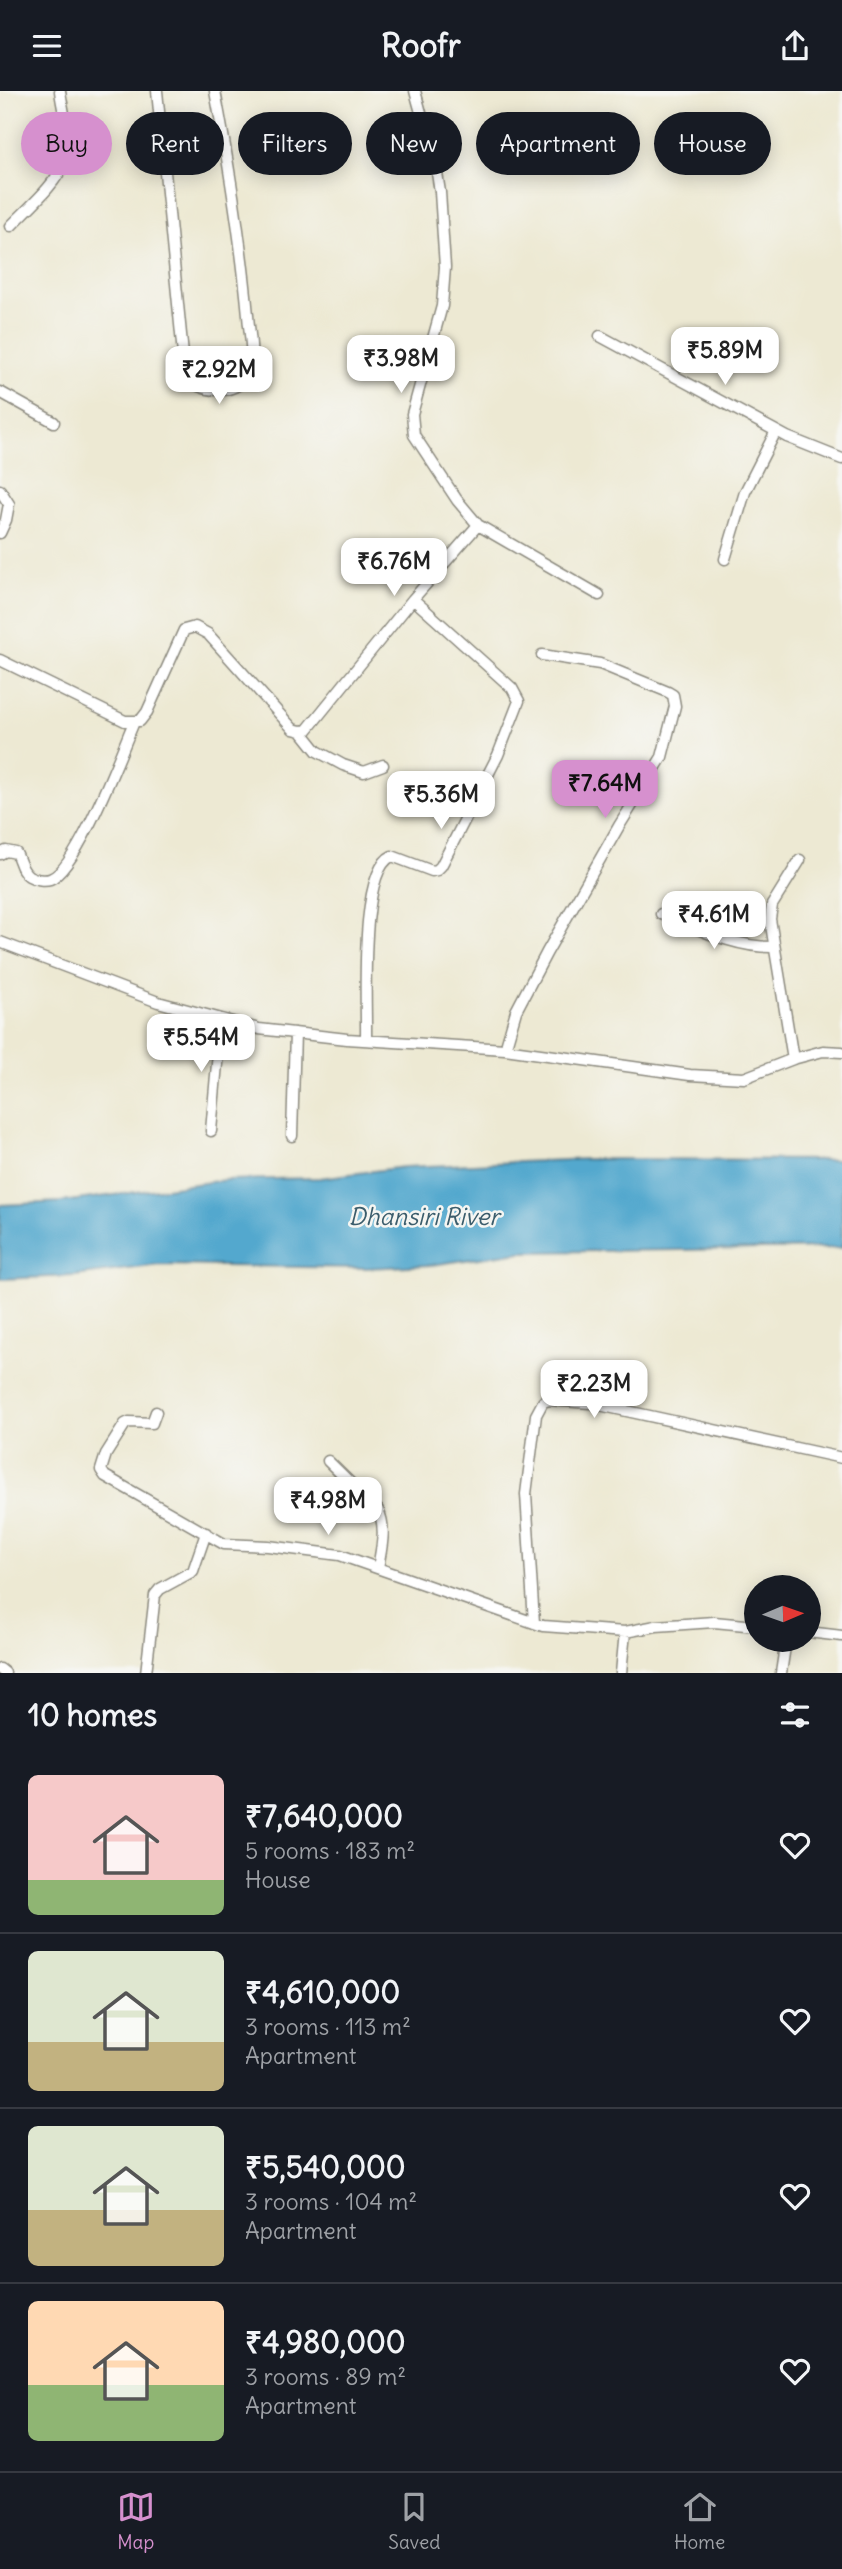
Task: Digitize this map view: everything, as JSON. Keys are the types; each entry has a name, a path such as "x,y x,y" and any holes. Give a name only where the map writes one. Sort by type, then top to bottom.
{"street":[{"path":"11,226 58,175 64,163 67,141 60,91"},
{"path":"157,91 185,375 191,383 200,387 224,391 244,381 248,374 250,349 240,251 215,91"},
{"path":"415,91 443,209 445,267 442,306 414,407 414,435 457,500 478,525 599,595"},
{"path":"600,336 776,431 842,459"},
{"path":"0,392 54,422"},
{"path":"725,559 745,492 776,431"},
{"path":"0,490 9,504 0,533"},
{"path":"0,660 125,721 140,721 147,712 184,630 195,627 208,634 293,729 307,730 413,599 478,525"},
{"path":"366,1040 369,899 383,862 392,856 432,871 441,866 498,755 519,702 512,688 413,599"},
{"path":"505,1049 516,1011 547,953 619,826 662,757 675,706 673,695 668,692 600,664 542,655"},
{"path":"0,854 6,851 16,853 23,870 35,879 49,880 54,877 87,833 134,722"},
{"path":"301,731 317,751 343,765 363,772 383,765"},
{"path":"793,1059 770,911 800,860"},
{"path":"661,914 741,944 774,947"},
{"path":"0,942 136,994 248,1027 366,1040 505,1049 681,1074 744,1078 793,1059 823,1051 842,1052"},
{"path":"211,1131 221,1019"},
{"path":"292,1136 295,1033"},
{"path":"534,1623 526,1494 536,1415 543,1402 549,1400 590,1403 842,1458"},
{"path":"156,1412 152,1423 129,1422 125,1425 106,1454 101,1470 105,1476 224,1544 324,1552 552,1627 625,1632 656,1626 714,1622 744,1625"},
{"path":"328,1461 382,1517 384,1527 378,1568"},
{"path":"146,1673 155,1595 160,1589 193,1571 206,1533"},
{"path":"621,1673 625,1632"},
{"path":"821,1634 842,1636"},
{"path":"781,1673 784,1652"},
{"path":"0,1669 5,1673"}],"water":[{"name":"Dhansiri River","path":"588,1159 842,1160 842,1248 520,1252 431,1265 366,1268 159,1265 74,1276 0,1279 0,1205 62,1202 225,1180 320,1178 404,1167"}]}
